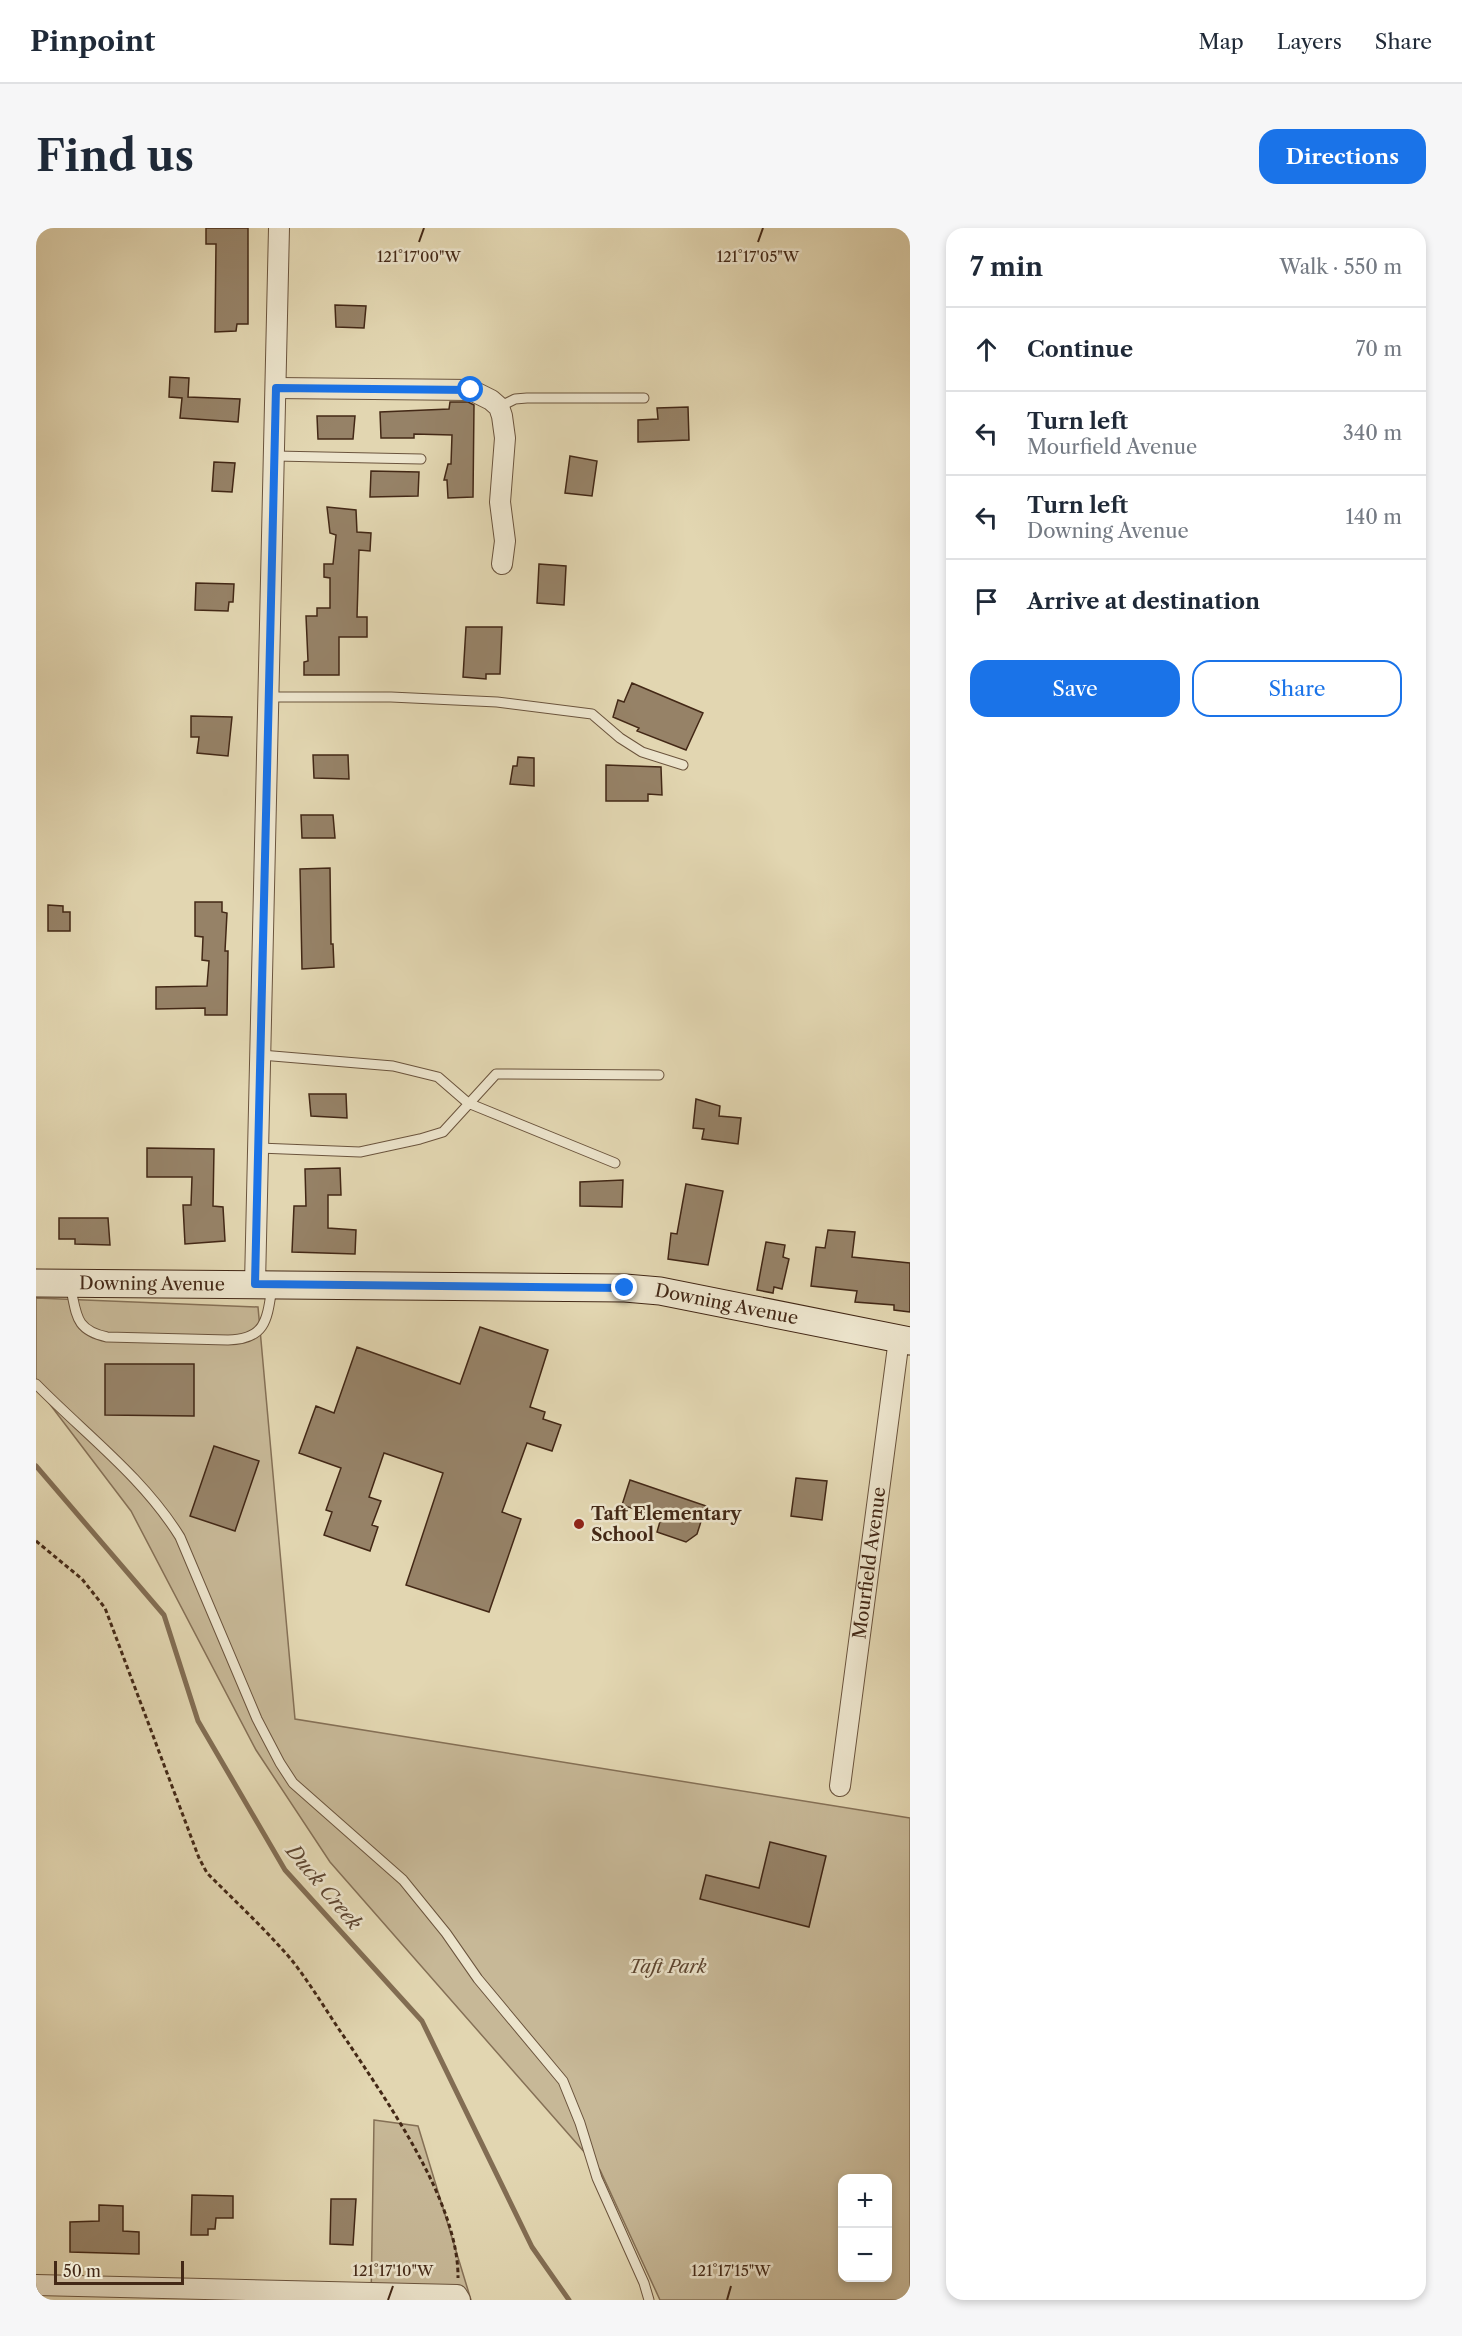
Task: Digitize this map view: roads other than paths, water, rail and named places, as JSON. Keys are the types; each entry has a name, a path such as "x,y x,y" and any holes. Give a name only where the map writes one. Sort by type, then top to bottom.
{"street":[{"path":"264,1285 259,1148 279,228"},
{"path":"276,388 471,390 491,400 499,407 505,438 500,501 505,541 502,564"},
{"name":"Downing Avenue","path":"36,1283 660,1290 904,1340"},
{"name":"Mourfield Avenue","path":"840,1786 904,1340"},
{"path":"36,2285 459,2297"}],"lane":[{"path":"499,407 515,399 527,398 644,398"},
{"path":"275,456 421,459"},
{"path":"270,697 391,697 497,702 592,714 620,738 642,752 683,765"},
{"path":"261,1054 393,1066 438,1077 468,1103 615,1163"},
{"path":"259,1148 360,1152 443,1132 496,1074 659,1075"},
{"path":"70,1283 78,1320 87,1331 95,1334 228,1340 244,1339 255,1335 268,1315 264,1285"},
{"path":"36,1384 165,1512 180,1537 257,1719 293,1783 403,1880 446,1933 478,1979 563,2081 580,2123 597,2178 644,2283 649,2300"}],"waterway":[{"name":"Duck Creek","path":"36,1466 164,1615 198,1721 285,1870 422,2021 532,2247 569,2300"}],"place":[{"name":"Taft Elementary School","path":"579,1524"}],"park label":[{"name":"Taft Park","path":"668,1967"}]}
